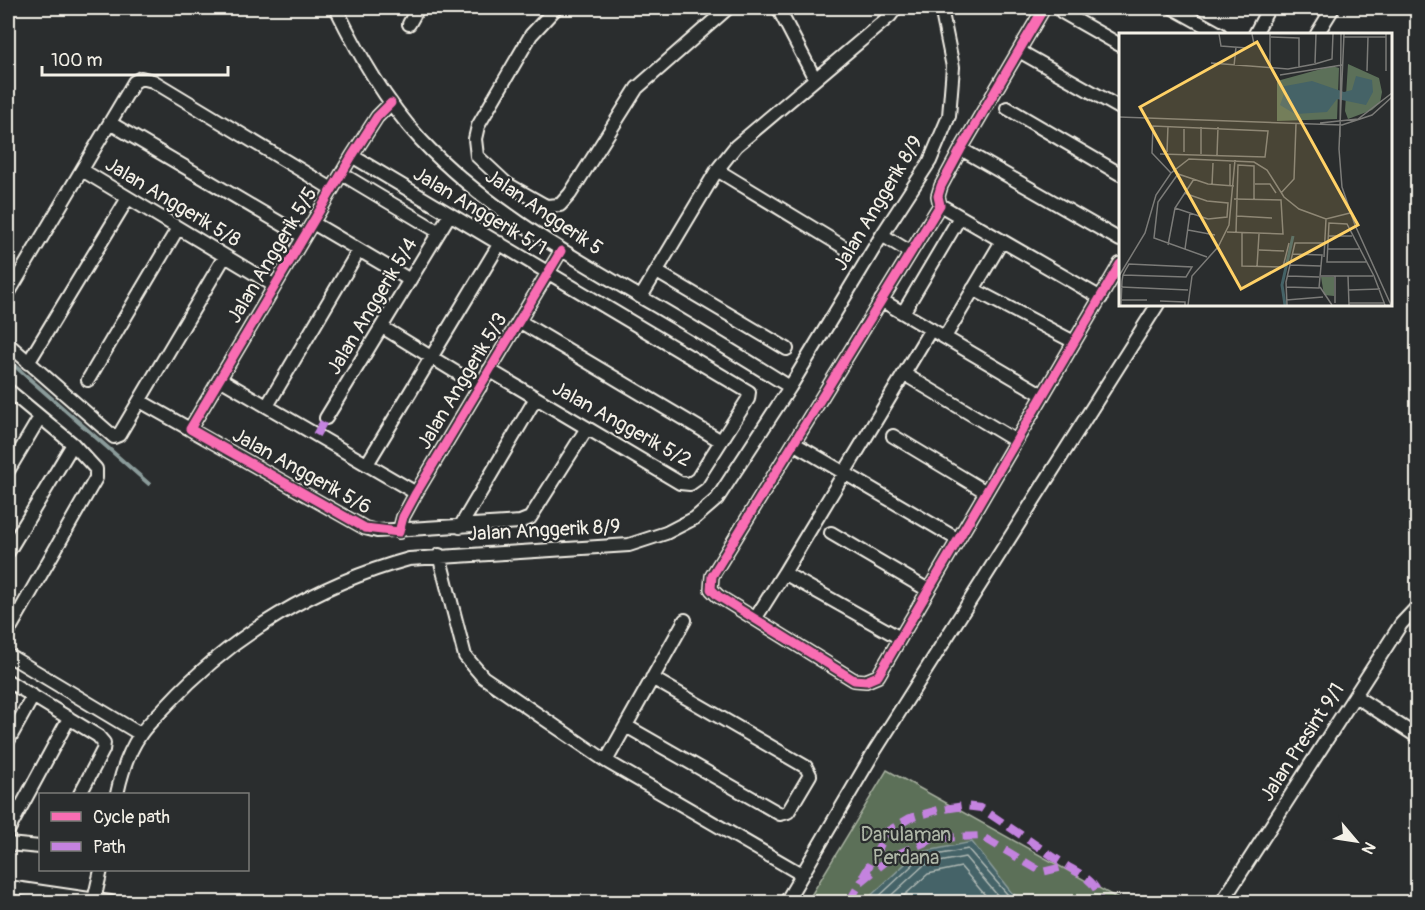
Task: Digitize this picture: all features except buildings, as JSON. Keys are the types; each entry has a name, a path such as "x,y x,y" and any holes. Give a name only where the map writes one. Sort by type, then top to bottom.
{"street":[{"name":"Jalan Anggerik 5","path":"336,8 358,54 390,103 422,140 464,181 561,251 790,387"},
{"path":"409,24 418,8"},
{"path":"556,8 531,35 478,126 475,139 477,156 507,184 546,206 560,205 570,194 637,88 728,8"},
{"path":"778,8 815,80"},
{"path":"641,297 717,170 736,146 890,16 896,8"},
{"name":"Jalan Anggerik 8/9","path":"118,793 140,734 185,686 226,651 287,608 375,568 409,559 439,555 594,549 629,545 666,534 695,518 717,499 790,387 882,235 930,161 949,116 953,67 940,8"},
{"path":"1044,8 941,186 938,196 940,205 712,576 711,589 718,596 854,680 866,681 878,676 1119,266"},
{"path":"1173,8 1218,33"},
{"path":"1255,33 1266,13 1266,8"},
{"path":"1318,33 1333,8"},
{"path":"1062,12 1119,44"},
{"path":"1019,51 1119,107"},
{"path":"8,294 134,82 141,78 147,78 332,189"},
{"name":"Jalan Anggerik 5/5","path":"190,429 352,156 377,117 390,103"},
{"path":"1007,108 1119,173"},
{"path":"110,123 304,237"},
{"path":"961,149 1119,239"},
{"name":"Jalan Anggerik 5/1","path":"352,156 749,392 748,399 721,441"},
{"name":"Jalan Anggerik 5/8","path":"82,170 275,286"},
{"path":"717,170 847,249"},
{"path":"342,174 440,232"},
{"path":"28,363 128,198"},
{"path":"940,205 1101,298"},
{"name":"Jalan Anggerik 5/4","path":"326,418 450,214"},
{"path":"903,313 960,217"},
{"path":"313,223 410,280"},
{"path":"88,380 178,228"},
{"path":"882,235 910,252"},
{"path":"945,338 1002,241"},
{"path":"367,464 500,243"},
{"path":"267,406 359,250"},
{"name":"Jalan Anggerik 5/3","path":"399,532 402,517 561,251"},
{"path":"8,344 114,437 119,435 225,256"},
{"path":"657,272 787,349"},
{"path":"973,289 1074,342"},
{"path":"881,300 1043,395"},
{"path":"786,903 874,752 1157,306"},
{"path":"519,321 721,441"},
{"path":"382,327 480,387"},
{"path":"756,619 931,329"},
{"name":"Jalan Anggerik 5/2","path":"489,370 680,483 690,484 697,479 721,441"},
{"path":"904,374 1016,441"},
{"path":"220,379 416,493"},
{"path":"8,392 73,444 96,469 96,478 8,632"},
{"path":"460,527 536,398"},
{"name":"Jalan Anggerik 5/6","path":"140,401 365,528 399,532 520,522 530,518 587,428"},
{"path":"8,471 40,417"},
{"path":"893,436 986,492"},
{"path":"8,552 73,444"},
{"path":"795,444 957,539"},
{"path":"831,533 928,590"},
{"path":"439,555 465,656 472,666 500,689 606,761 801,874"},
{"path":"783,573 900,638"},
{"name":"Jalan Presint 9/1","path":"1225,901 1401,624 1418,606"},
{"path":"606,761 685,620"},
{"path":"8,655 140,734"},
{"path":"626,726 780,814 788,812 810,775 807,767 652,678"},
{"path":"8,681 104,742 103,750 81,793"},
{"path":"8,741 33,696"},
{"path":"1355,696 1418,737"},
{"path":"8,831 69,718"},
{"path":"1418,841 1418,871"},
{"path":"8,844 39,847"},
{"path":"94,900 101,871"},
{"path":"8,887 110,903"}],"green space":[{"name":"Darulaman Perdana","path":"887,770 1124,902 807,902"}],"water":[{"path":"972,842 1011,892 1024,902 864,902 917,853"}],"waterway":[{"path":"8,360 149,484"}],"marked path":[{"path":"316,435 326,418"},
{"path":"863,877 888,831 910,818 964,806 981,808 1067,866"},
{"path":"849,902 861,882 891,857 935,838 981,836 1042,872 1067,866 1084,876 1093,885 1099,895 1099,902"}],"cycle path":[{"path":"1044,8 941,186 938,196 940,205 712,576 711,589 718,596 854,680 866,681 878,676 1119,266"},
{"path":"391,103 377,117 352,156 190,429 365,528 399,532 403,517 416,493 561,251"}]}
